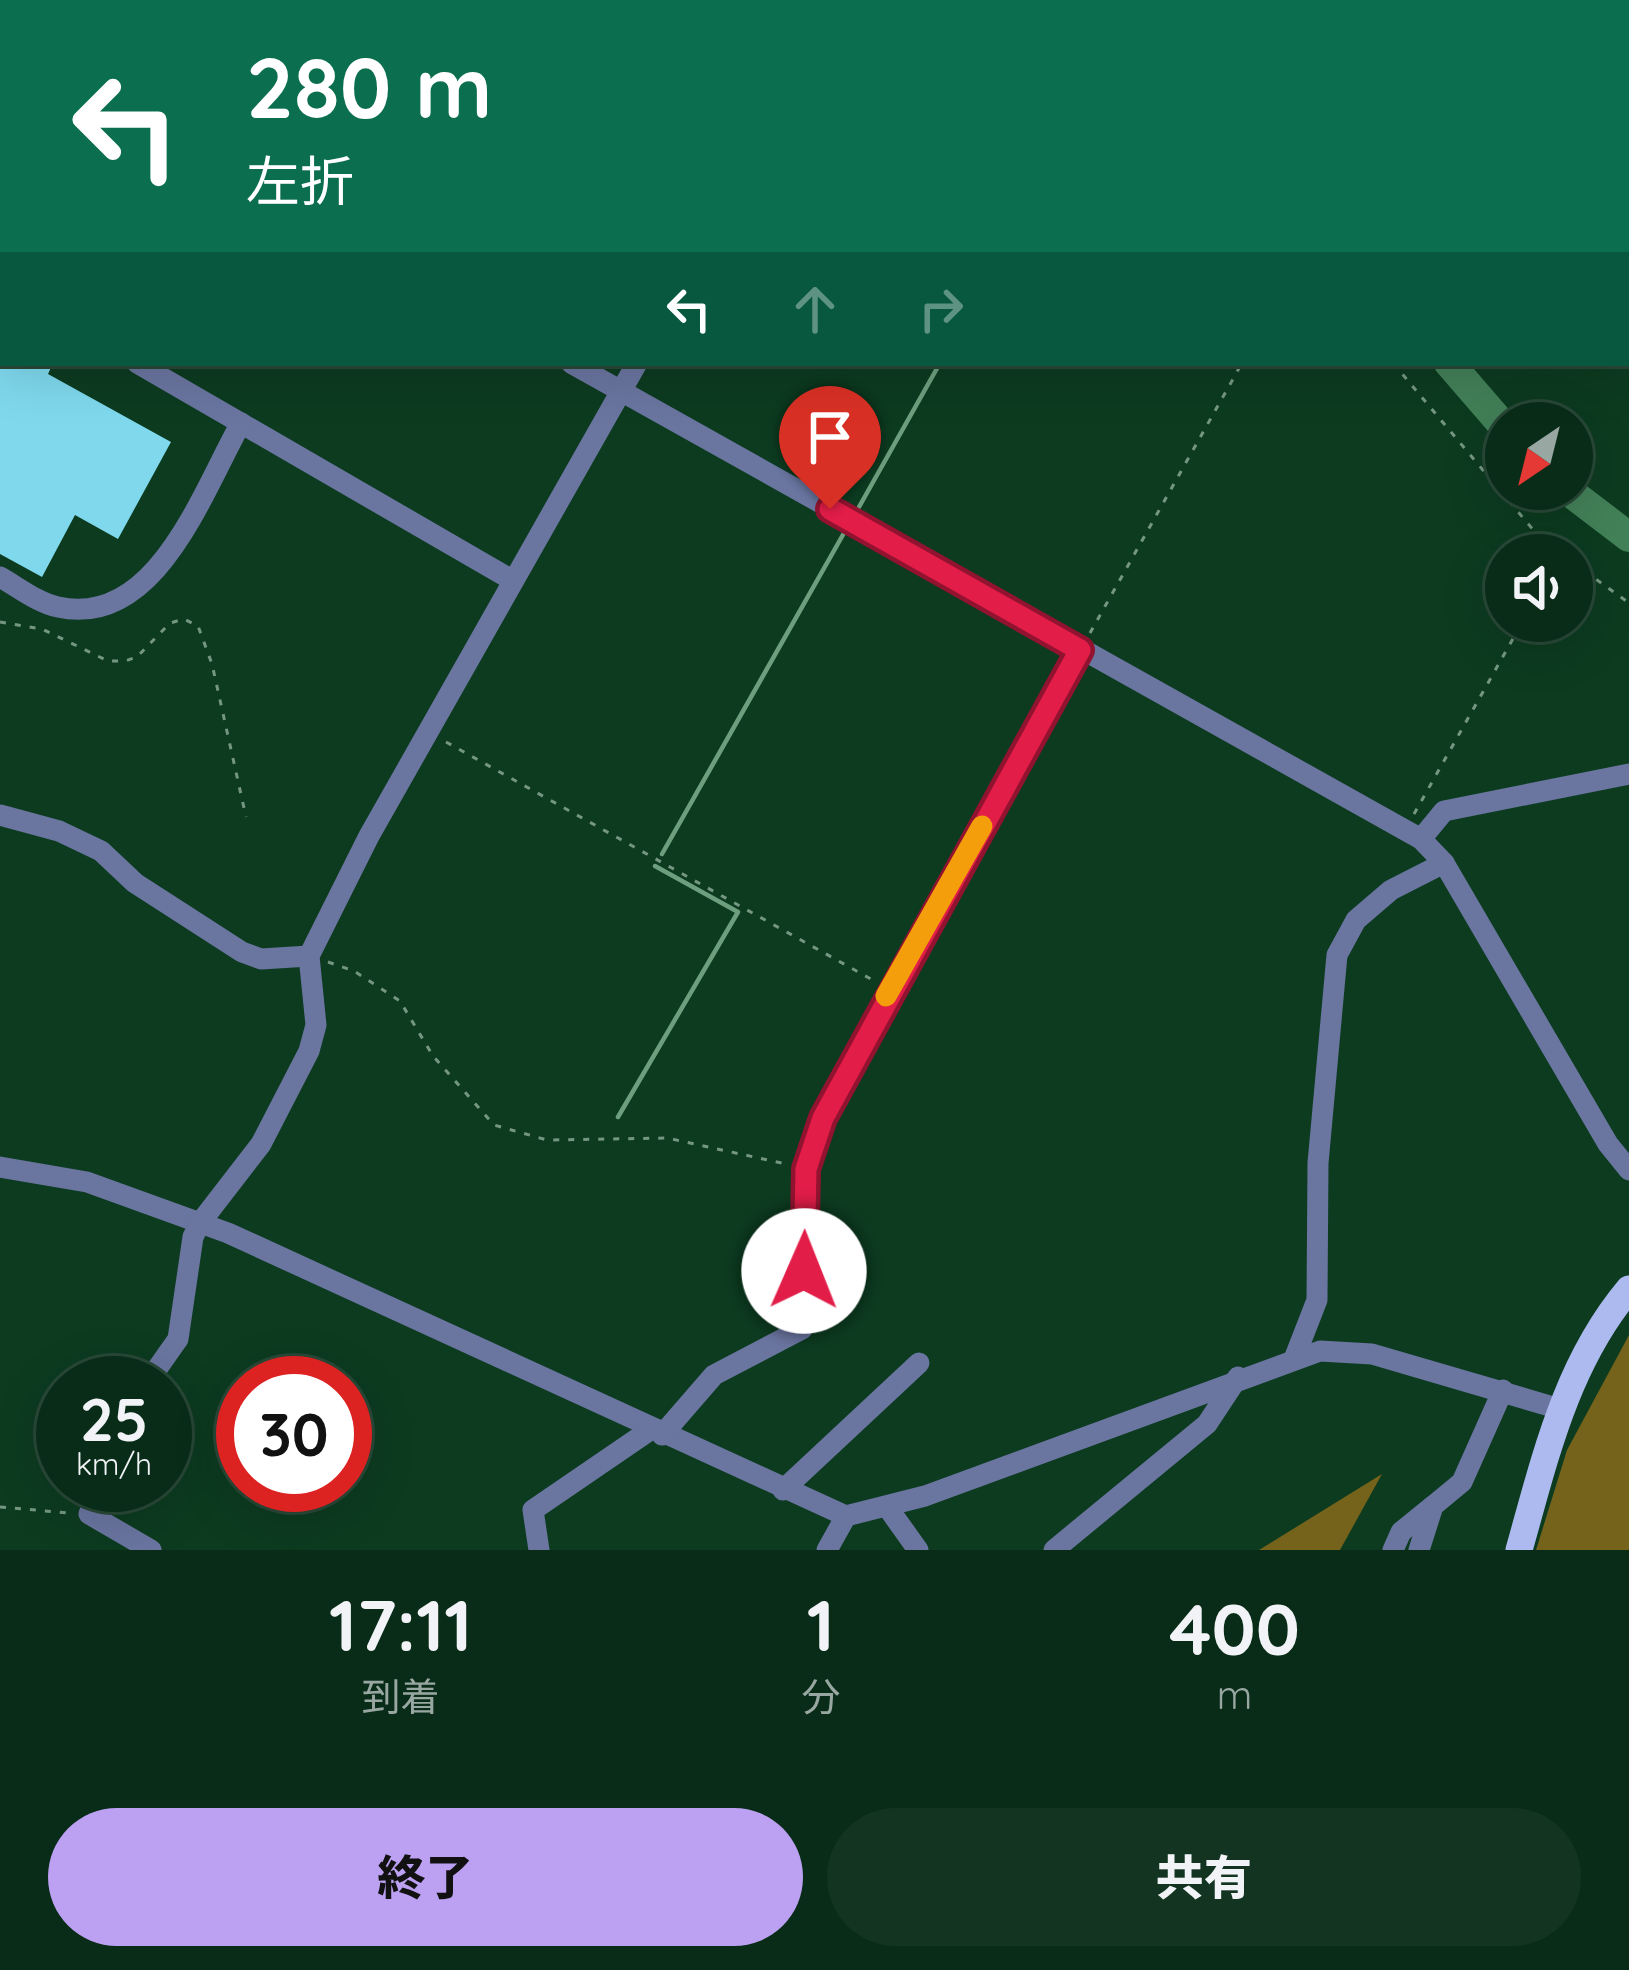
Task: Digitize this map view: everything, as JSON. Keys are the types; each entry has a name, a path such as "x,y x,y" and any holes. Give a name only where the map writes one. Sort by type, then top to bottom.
{"main road":[{"path":"1519,1550 1560,1409 1584,1354 1629,1289"}],"street":[{"path":"141,366 512,580"},
{"path":"576,366 1412,835 1444,863 1608,1144 1629,1170"},
{"path":"166,1356 178,1339 193,1237 200,1222 261,1144 309,1051 316,1025 309,956 428,731 636,366"},
{"path":"0,578 55,607 85,610 122,602 154,577 241,423"},
{"path":"539,1550 533,1510 656,1433 714,1375 802,1329 806,1169 823,1118 1080,650"},
{"path":"1412,835 1444,812 1629,773"},
{"path":"0,815 59,832 101,851 135,883 242,952 260,959 309,956"},
{"path":"1294,1359 1317,1300 1318,1163 1337,955 1356,920 1391,890 1444,863"},
{"path":"0,1167 87,1182 200,1222 846,1516 888,1508 1320,1351 1372,1354 1560,1409"},
{"path":"783,1490 919,1363"},
{"path":"1054,1550 1208,1424 1238,1377"},
{"path":"1382,1550 1462,1482 1502,1390"},
{"path":"1419,1550 1433,1506"},
{"path":"888,1508 917,1550"},
{"path":"89,1514 152,1550"},
{"path":"826,1550 846,1516"}],"path":[{"path":"1080,650 1240,366"},
{"path":"1396,366 1537,534"},
{"path":"1593,577 1629,603"},
{"path":"0,622 55,632 108,662 137,658 170,623 184,619 198,626 212,664 246,817"},
{"path":"1412,835 1512,642"},
{"path":"428,731 890,990"},
{"path":"309,956 354,971 400,1001 433,1056 494,1125 547,1140 667,1138 806,1169"},
{"path":"0,1508 89,1514"}],"shaded area":[{"path":"1629,1335 1629,1550 1536,1550 1567,1450"},
{"path":"1382,1474 1340,1550 1259,1550"}],"building":[{"path":"0,366 52,366 48,374 171,442 118,539 75,515 42,577 0,554"}],"waterway":[{"path":"859,507 938,366"},
{"path":"1452,366 1485,405"},
{"path":"1593,510 1629,537"},
{"path":"662,854 844,533"},
{"path":"618,1117 738,912 655,866"}],"slow traffic":[{"path":"886,996 982,826"}],"route":[{"path":"804,1271 806,1169 823,1118 1080,650 830,509"}]}
